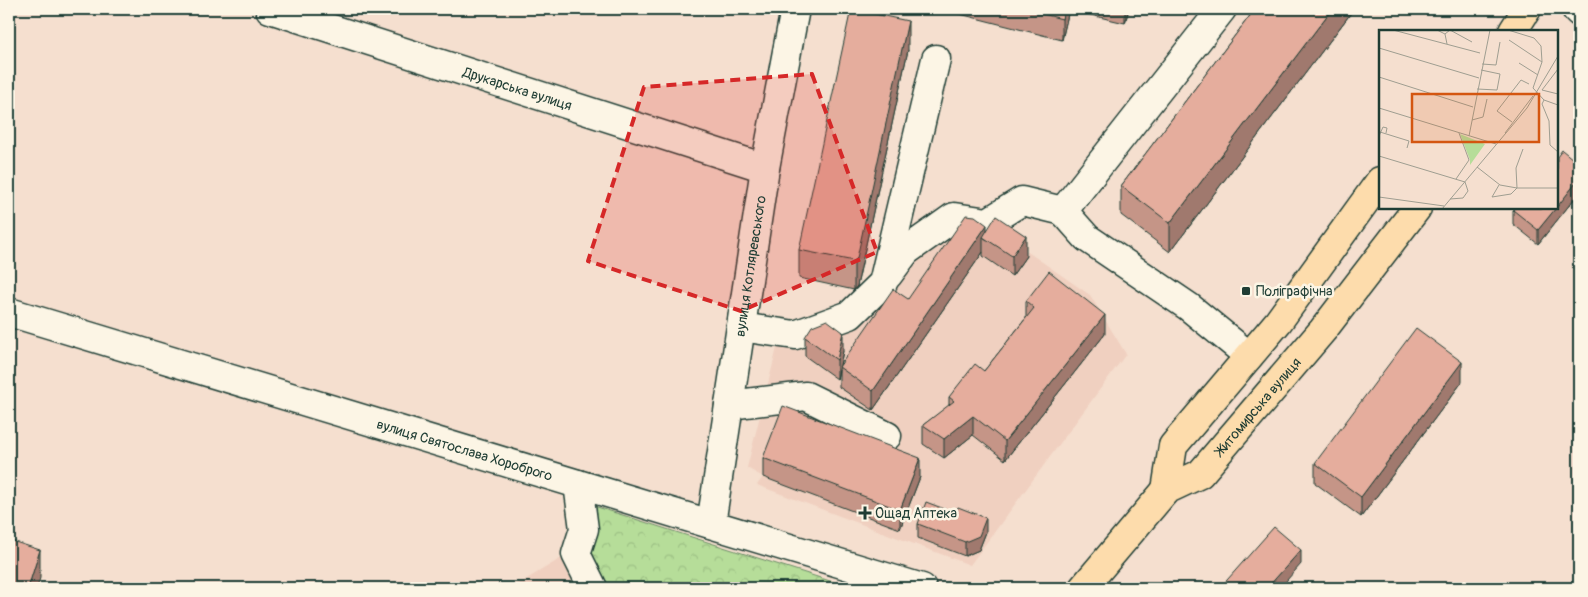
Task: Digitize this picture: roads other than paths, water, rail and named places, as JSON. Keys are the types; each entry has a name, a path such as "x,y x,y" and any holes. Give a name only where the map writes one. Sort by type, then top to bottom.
{"main road":[{"path":"1166,490 1173,446 1278,322 1379,182"},
{"name":"Житомирська вулиця","path":"1083,588 1166,490 1200,474 1324,330 1417,209"}],"street":[{"name":"Друкарська вулиця","path":"270,9 765,168"},
{"name":"вулиця Котляревського","path":"711,524 765,168 795,9"},
{"path":"1063,211 1222,9"},
{"path":"1576,9 1579,12"},
{"path":"883,283 936,59"},
{"path":"741,327 795,335 850,315 883,283 906,251 954,217 988,222 1022,201 1063,211 1087,238 1189,307 1250,356"},
{"name":"вулиця Святослава Хороброго","path":"9,312 922,588"},
{"path":"729,405 806,396 887,436"},
{"path":"578,484 584,530 576,554 593,588"}],"place":[{"name":"Поліграфічна","path":"1246,291"},
{"name":"Ощад Аптека","path":"865,513"}]}
